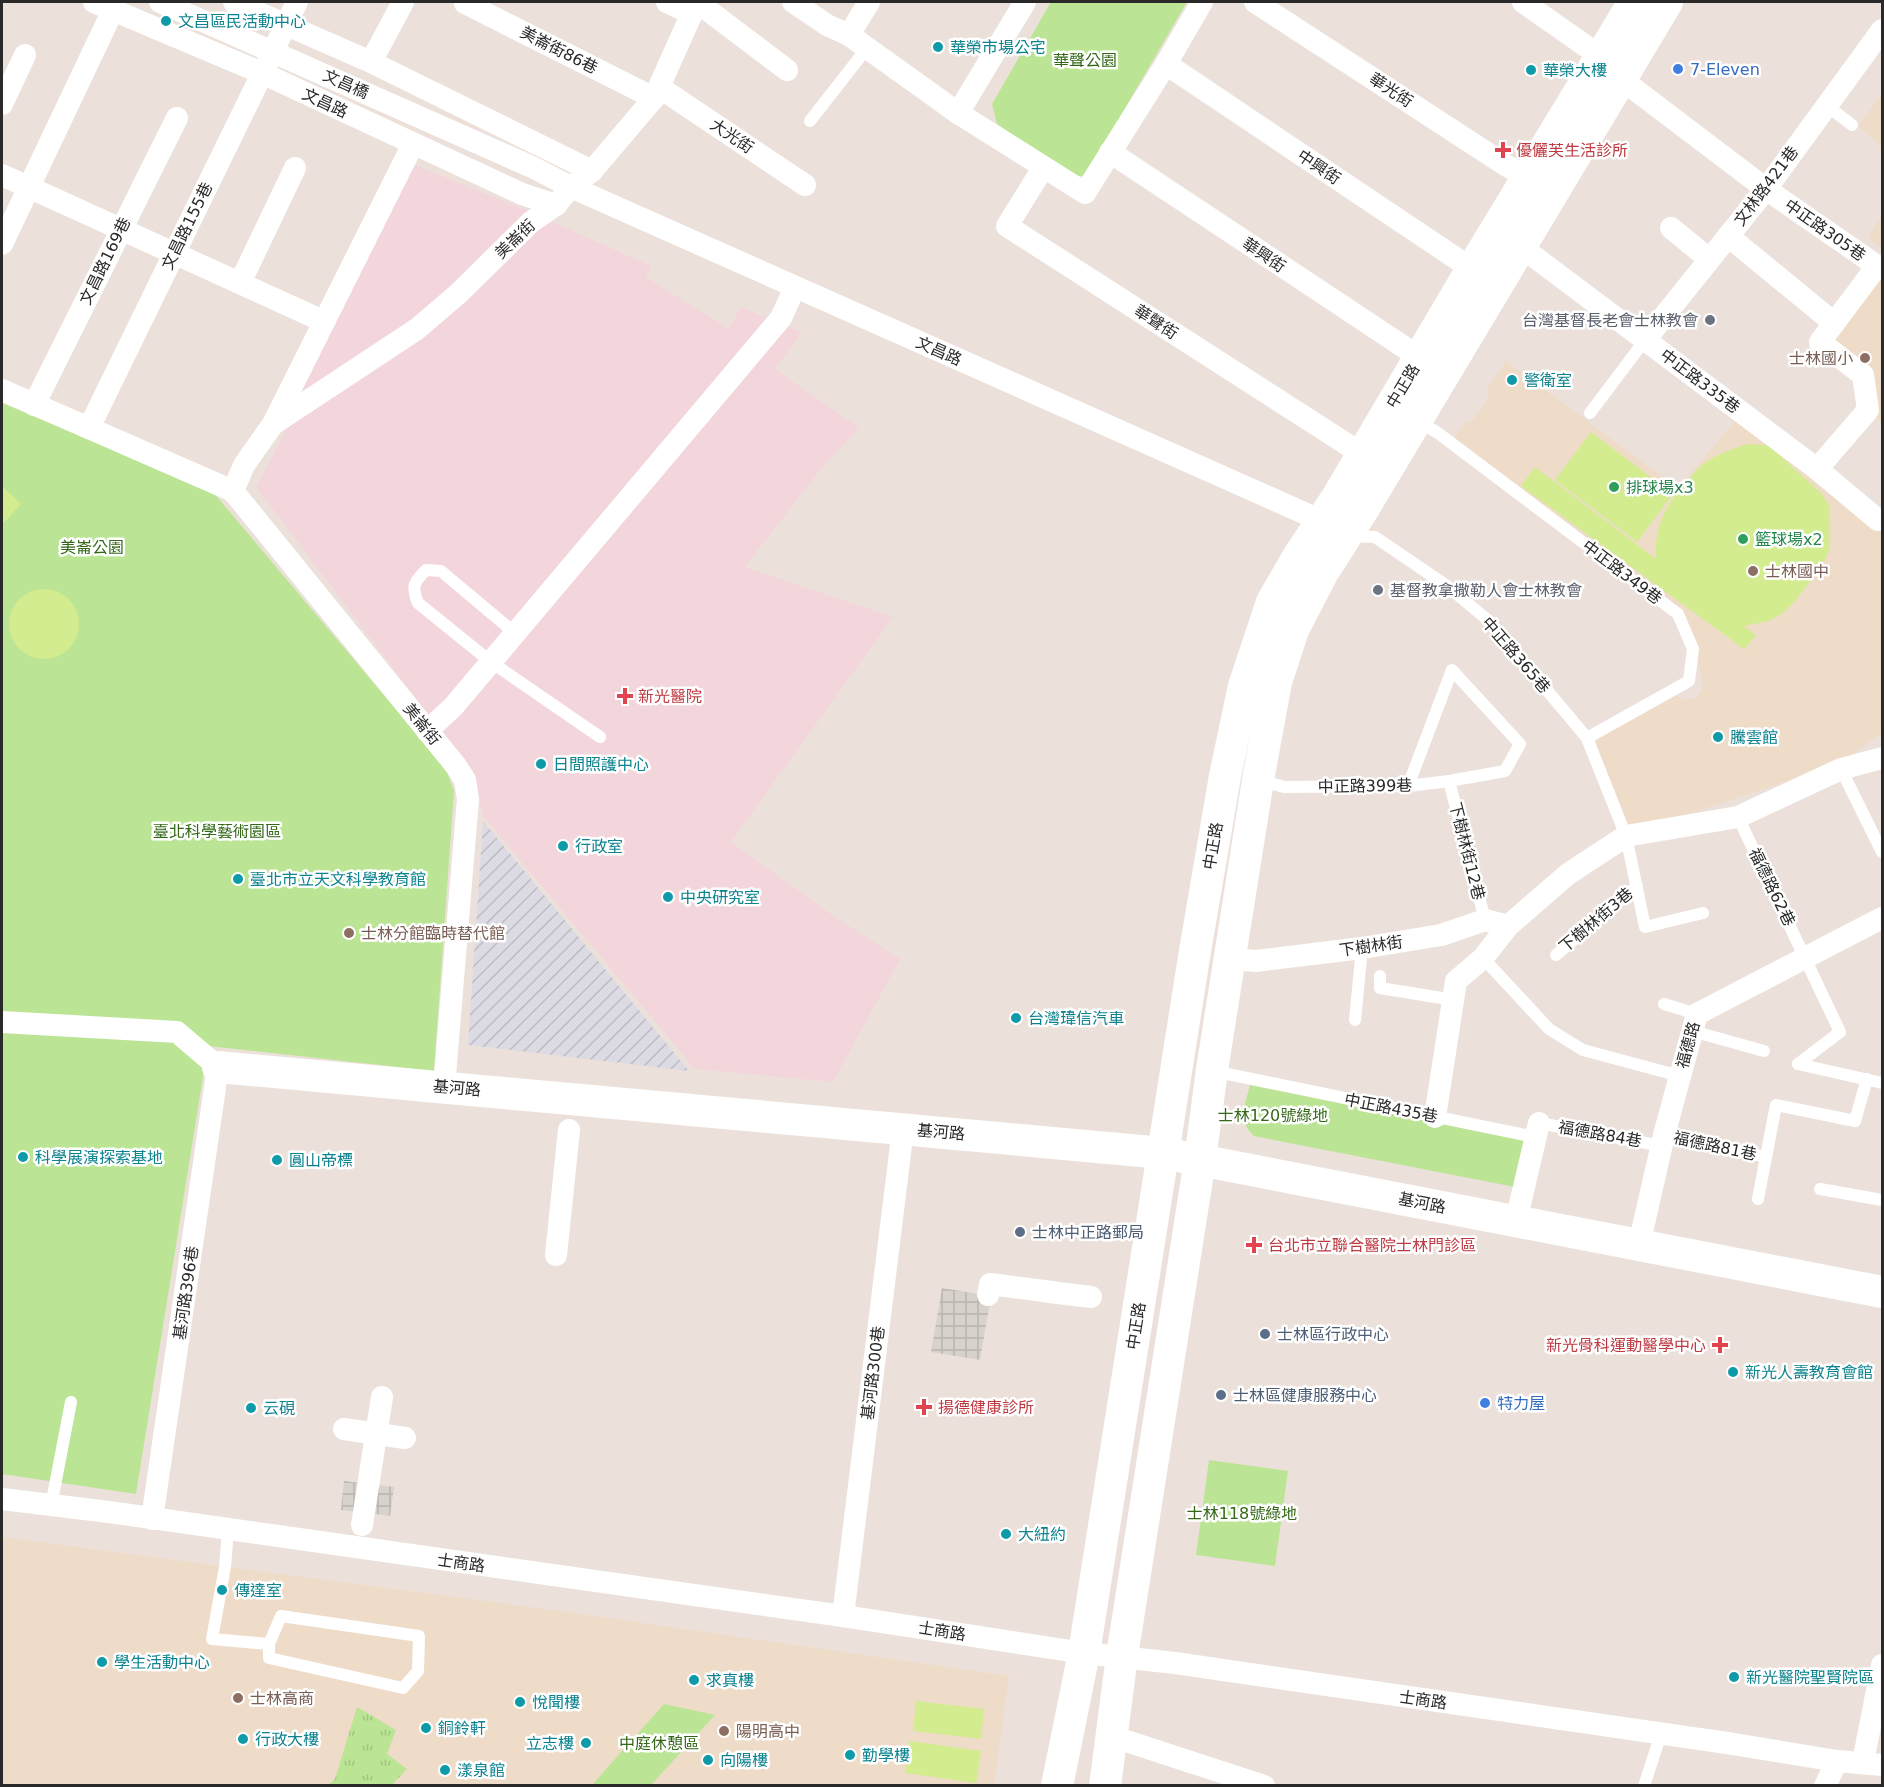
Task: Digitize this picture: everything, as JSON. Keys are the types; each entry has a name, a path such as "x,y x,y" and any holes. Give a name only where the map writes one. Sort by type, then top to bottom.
{"main road":[{"name":"中正路","path":"1057,1785 1084,1653 1163,1153 1242,778 1293,630 1323,572 1333,528 1362,454 1634,2"},
{"name":"中正路","path":"1333,528 1362,511 1667,2"},
{"name":"中正路","path":"1105,1785 1122,1656 1231,959 1242,778"},
{"name":"基河路","path":"218,1066 1163,1153 1882,1292"}],"street":[{"name":"文昌橋","path":"160,2 532,167"},
{"path":"234,2 371,62 592,171"},
{"name":"文昌路155巷","path":"89,428 297,2"},
{"path":"371,62 403,2"},
{"path":"667,2 696,6 787,70"},
{"path":"793,2 827,25 849,35 958,113 1085,193 1202,2"},
{"path":"849,35 869,2"},
{"path":"958,113 1025,2"},
{"name":"華光街","path":"1255,2 1528,178"},
{"path":"1523,2 1600,56"},
{"name":"美崙街86巷","path":"465,3 656,92"},
{"name":"文昌路","path":"104,6 262,73 522,194 556,205"},
{"path":"2,244 104,6"},
{"name":"美崙街","path":"273,424 417,329 459,293 531,222 556,205 571,187 592,171 656,92 696,6"},
{"name":"文林路421巷","path":"1645,340 1766,189 1882,30"},
{"path":"2,104 25,56"},
{"name":"中興街","path":"1166,64 1472,269"},
{"name":"中正路305巷","path":"1621,79 1766,189 1877,266 1820,342 1863,375 1869,410 1817,469"},
{"name":"大光街","path":"656,92 806,185"},
{"name":"文昌路169巷","path":"34,405 177,117"},
{"name":"美崙街","path":"413,144 273,424 244,465 233,490 465,780 468,799 444,1087"},
{"name":"華興街","path":"1110,152 1419,357"},
{"name":"文昌路","path":"532,167 571,187 1333,528"},
{"path":"240,283 295,168"},
{"name":"華聲街","path":"1043,168 1007,226 1362,454"},
{"path":"2,175 323,321"},
{"path":"1671,228 1709,259"},
{"path":"1728,236 1834,323"},
{"name":"中正路335巷","path":"1520,246 1817,469 1878,520"},
{"path":"427,731 453,707 781,318 795,287"},
{"path":"2,390 233,490"},
{"path":"1435,1117 1456,981 1483,958 1508,926 1568,874 1626,836 1738,817 1840,769 1882,758"},
{"name":"福德路","path":"1639,1245 1663,1140 1694,1022 1805,957 1882,918"},
{"path":"1485,920 1508,926"},
{"name":"下樹林街","path":"1231,959 1256,960 1362,948 1442,935 1485,920"},
{"path":"2,1022 177,1032 218,1066"},
{"name":"基河路396巷","path":"152,1519 218,1066"},
{"name":"基河路300巷","path":"843,1616 903,1129"},
{"path":"556,1254 568,1130"},
{"path":"1516,1221 1537,1130"},
{"path":"988,1295 990,1284 1091,1297"},
{"path":"362,1525 382,1396"},
{"path":"344,1429 405,1438"},
{"name":"士商路","path":"2,1499 109,1512 843,1616 1084,1653 1122,1656 1837,1761 1873,1763"},
{"path":"1873,1763 1882,1665"},
{"path":"1111,1736 1264,1785"},
{"path":"1825,1785 1837,1761"}],"lane":[{"path":"810,121 867,48"},
{"path":"1827,105 1852,125"},
{"path":"1590,413 1645,340"},
{"name":"中正路349巷","path":"1415,420 1438,433 1678,614 1693,649 1689,681 1587,738"},
{"name":"中正路365巷","path":"1333,528 1376,537 1456,593 1489,621 1587,738 1626,836 1645,927 1703,913"},
{"path":"515,633 441,571 426,570 417,579 413,591 418,603 491,662 600,737"},
{"name":"中正路399巷","path":"1242,778 1284,787 1408,786 1505,771 1520,744 1452,670 1408,786"},
{"path":"1840,769 1882,852"},
{"name":"下樹林街12巷","path":"1449,781 1485,920"},
{"name":"福德路62巷","path":"1738,817 1840,1032 1798,1064 1867,1079"},
{"name":"下樹林街3巷","path":"1556,955 1637,886"},
{"path":"1356,1020 1362,948"},
{"path":"1483,958 1549,1029 1583,1050 1680,1076"},
{"path":"1380,976 1380,987 1454,1000"},
{"path":"1664,1004 1694,1022 1764,1051"},
{"name":"中正路435巷","path":"1212,1070 1435,1117 1537,1130"},
{"path":"1758,1199 1776,1105 1856,1121 1867,1079 1882,1083"},
{"name":"福德路84巷","path":"1537,1130 1663,1140"},
{"name":"福德路81巷","path":"1663,1140 1766,1157"},
{"path":"1820,1189 1882,1200"},
{"path":"51,1506 71,1402"},
{"path":"228,1530 225,1567 212,1638 268,1644"},
{"path":"281,1616 419,1636 418,1671 403,1688 269,1658 268,1644 281,1616"},
{"path":"1644,1785 1661,1734"}],"shaded area":[{"path":"1882,94 1882,148 1858,126"},
{"name":"新光醫院","path":"410,163 528,211 651,266 646,277 729,329 741,307 802,332 775,369 859,428 820,470 745,567 893,617 731,842 828,912 900,959 833,1082 695,1069 483,816 474,775 256,487 284,434 314,362"},
{"path":"1882,215 1882,249 1868,238"},
{"name":"士林國小","path":"1882,268 1882,423 1874,415 1829,343"},
{"name":"士林國中","path":"1506,361 1678,488 1741,414 1882,524 1882,732 1840,764 1639,830 1625,825 1596,742 1600,735 1674,694 1684,700 1696,698 1703,688 1696,646 1680,613 1453,439 1464,424 1472,421 1489,397 1487,389"},
{"path":"483,821 689,1071 468,1045"},
{"path":"942,1288 991,1296 980,1360 931,1352"},
{"path":"344,1481 394,1487 390,1516 341,1510"},
{"path":"2,1537 553,1610 1009,1676 994,1785 2,1786"}],"green space":[{"name":"華聲公園","path":"1051,2 1187,2 1086,175 1074,177 997,124 992,104"},
{"name":"臺北科學藝術園區","path":"2,403 213,492 446,769 454,791 434,1071 208,1046 136,1494 2,1474"},
{"name":"排球場x3","path":"1591,432 1673,494 1637,542 1555,480"},
{"path":"1749,444 1768,445 1821,493 1829,505 1830,547 1823,565 1783,613 1769,621 1744,626 1756,635 1744,649 1521,486 1535,467 1656,559 1657,538 1662,518 1678,491 1702,465 1726,452"},
{"path":"2,486 21,504 2,525"},
{"path":"44,589 57,592 69,599 76,611 79,624 76,637 69,649 57,656 44,659 31,656 19,649 12,637 9,624 12,611 19,599 31,592"},
{"name":"士林120號綠地","path":"1250,1085 1525,1141 1515,1187 1254,1136 1245,1124 1243,1112"},
{"name":"士林118號綠地","path":"1209,1460 1288,1471 1275,1566 1196,1555"},
{"path":"916,1701 984,1709 981,1739 913,1731"},
{"name":"中庭休憩區","path":"664,1704 715,1715 651,1785 592,1785"},
{"path":"357,1707 396,1730 387,1754 407,1769 392,1785 328,1785 335,1779"},
{"path":"910,1741 981,1751 976,1783 905,1773"}],"place":[{"name":"文昌區民活動中心","path":"166,21"},
{"name":"華榮市場公宅","path":"938,47"},
{"name":"7-Eleven","path":"1678,69"},
{"name":"華榮大樓","path":"1531,70"},
{"name":"優儷芙生活診所","path":"1503,150"},
{"name":"台灣基督長老會士林教會","path":"1710,320"},
{"name":"士林國小","path":"1865,358"},
{"name":"警衛室","path":"1512,380"},
{"name":"排球場x3","path":"1614,487"},
{"name":"籃球場x2","path":"1743,539"},
{"name":"士林國中","path":"1753,571"},
{"name":"基督教拿撒勒人會士林教會","path":"1378,590"},
{"name":"新光醫院","path":"625,696"},
{"name":"騰雲館","path":"1718,737"},
{"name":"日間照護中心","path":"541,764"},
{"name":"行政室","path":"563,846"},
{"name":"臺北市立天文科學教育館","path":"238,879"},
{"name":"中央研究室","path":"668,897"},
{"name":"士林分館臨時替代館","path":"349,933"},
{"name":"台灣瑋信汽車","path":"1016,1018"},
{"name":"科學展演探索基地","path":"23,1157"},
{"name":"圓山帝標","path":"277,1160"},
{"name":"士林中正路郵局","path":"1020,1232"},
{"name":"台北市立聯合醫院士林門診區","path":"1254,1245"},
{"name":"士林區行政中心","path":"1265,1334"},
{"name":"新光骨科運動醫學中心","path":"1720,1345"},
{"name":"新光人壽教育會館","path":"1733,1372"},
{"name":"士林區健康服務中心","path":"1221,1395"},
{"name":"特力屋","path":"1485,1403"},
{"name":"揚德健康診所","path":"924,1407"},
{"name":"云硯","path":"251,1408"},
{"name":"大紐約","path":"1006,1534"},
{"name":"傳達室","path":"222,1590"},
{"name":"學生活動中心","path":"102,1662"},
{"name":"新光醫院聖賢院區","path":"1734,1677"},
{"name":"求真樓","path":"694,1680"},
{"name":"士林高商","path":"238,1698"},
{"name":"悅聞樓","path":"520,1702"},
{"name":"銅鈴軒","path":"426,1728"},
{"name":"陽明高中","path":"724,1731"},
{"name":"行政大樓","path":"243,1739"},
{"name":"立志樓","path":"586,1743"},
{"name":"勤學樓","path":"850,1755"},
{"name":"向陽樓","path":"708,1760"},
{"name":"漾泉館","path":"445,1770"}],"park label":[{"name":"美崙公園","path":"92,547"}]}
